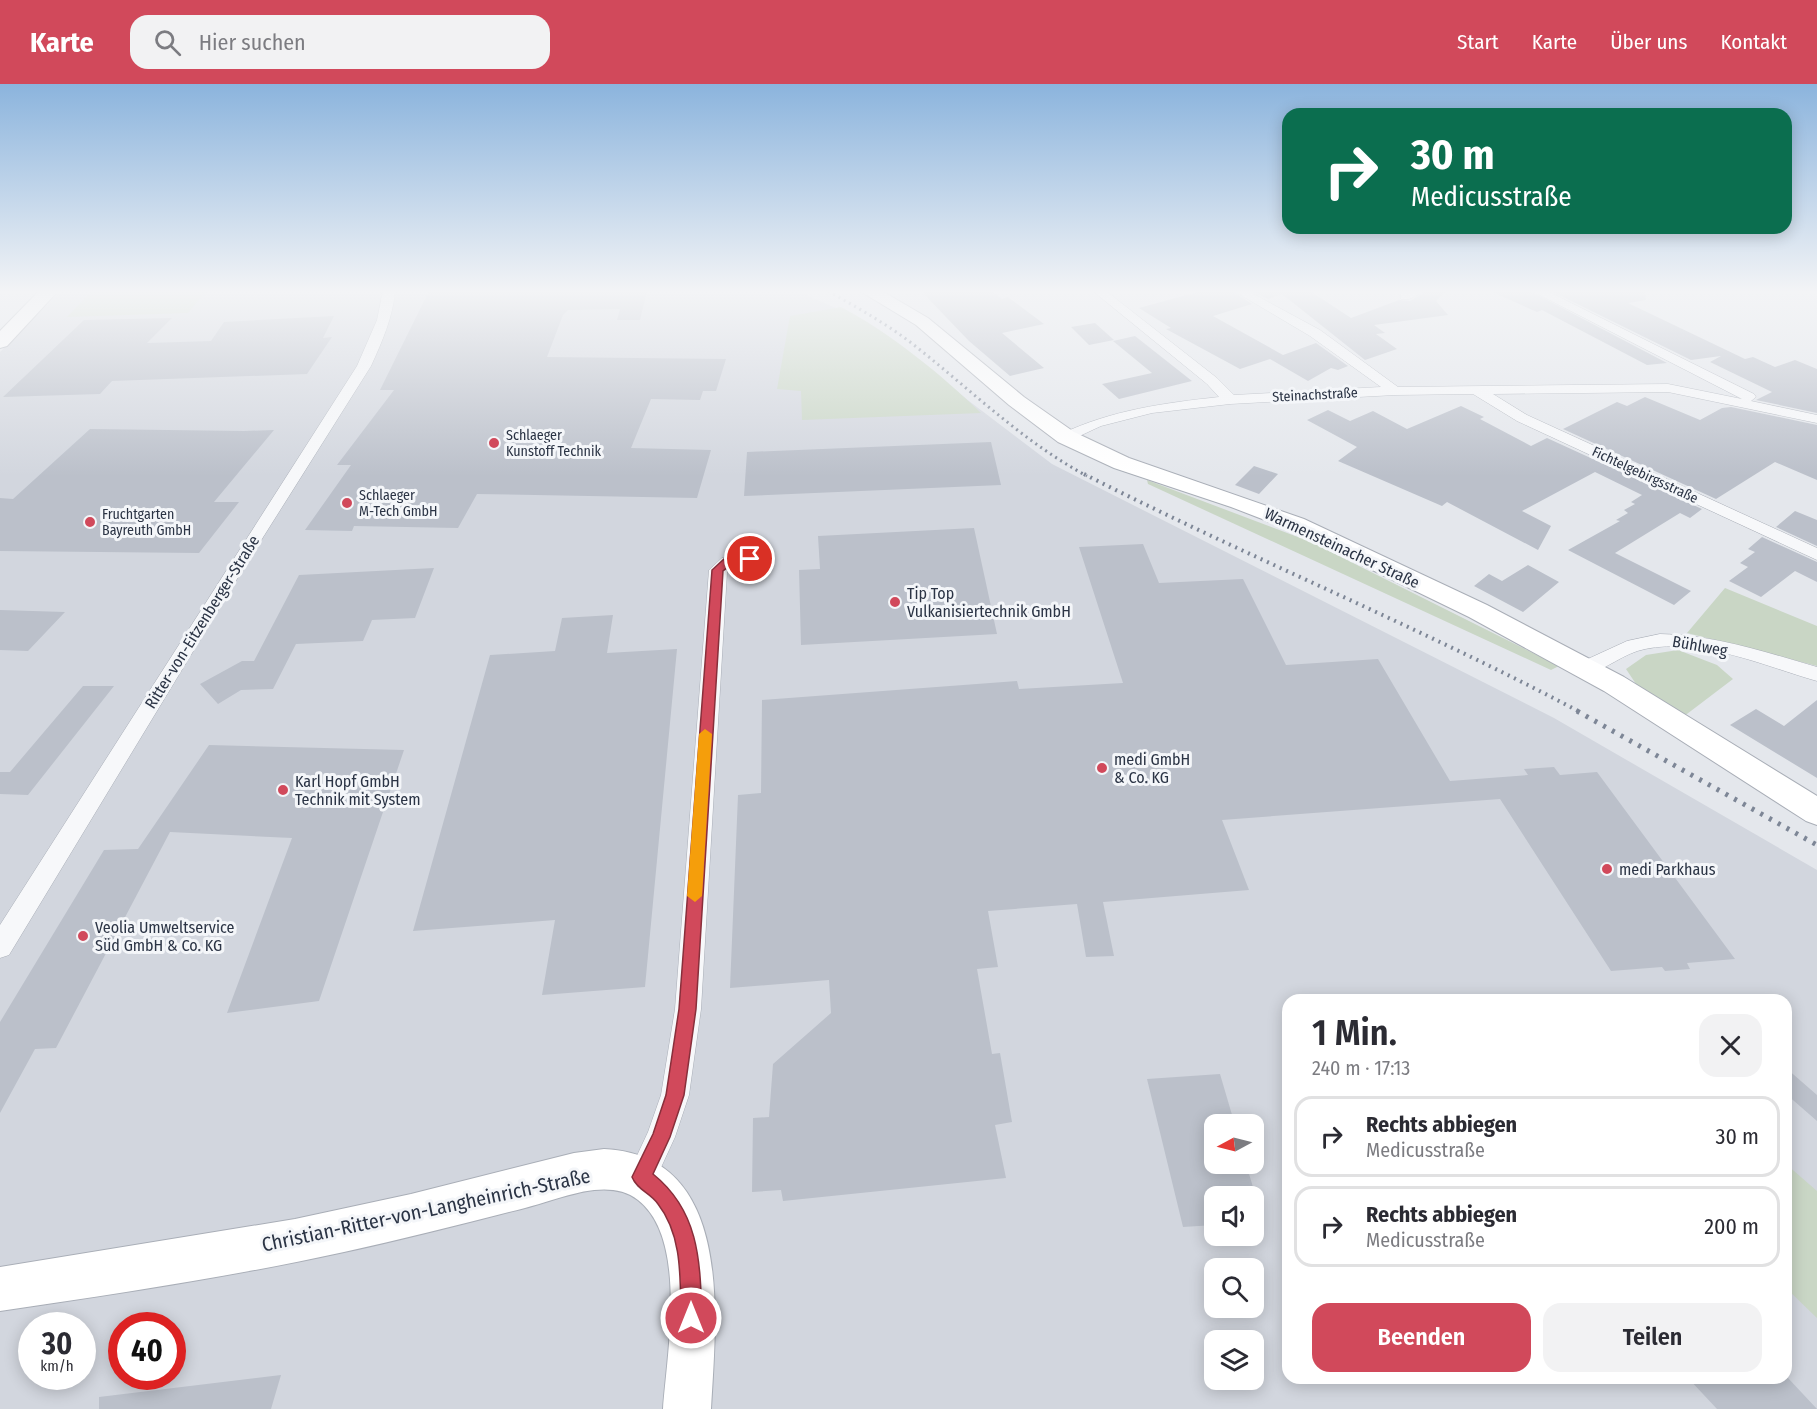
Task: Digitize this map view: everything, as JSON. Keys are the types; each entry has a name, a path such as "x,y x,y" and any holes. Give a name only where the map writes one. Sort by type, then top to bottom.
{"street":[{"name":"Ritter-von-Eitzenberger-Straße","path":"0,947 229,576 370,353"},
{"name":"Warmensteinacher Straße","path":"960,353 1007,393 1066,437 1099,453 1288,520 1447,596 1586,668 1817,812"},
{"path":"1177,353 1212,381 1230,400"},
{"path":"1342,353 1395,391"},
{"path":"1663,353 1747,396 1753,404"},
{"path":"1668,388 1704,373"},
{"name":"Steinachstraße","path":"1066,437 1128,414 1230,400 1395,391 1668,388 1817,419"},
{"name":"Fichtelgebirgsstraße","path":"1476,390 1522,418 1817,555"},
{"path":"642,1177 661,1137 675,1095 688,1009 718,570 728,562 750,559"},
{"name":"Bühlweg","path":"1586,668 1643,643 1671,640 1699,643 1817,674"},
{"name":"Christian-Ritter-von-Langheinrich-Straße","path":"0,1289 160,1266 392,1220 581,1173 614,1170 642,1177 665,1196 681,1226 690,1262 692,1306 687,1409"}],"shaded area":[{"path":"0,353 906,353 1052,464 1554,718 1817,870 1817,1409 0,1409"}],"green space":[{"path":"783,353 911,353 981,413 802,420 801,391 777,389"},
{"path":"1147,480 1311,542 1559,666 1551,670 1148,484"},
{"path":"1725,588 1817,626 1817,666 1687,633"},
{"path":"1678,650 1717,665 1733,679 1683,717 1640,690 1626,669 1646,655"},
{"path":"1792,1169 1817,1191 1817,1318 1792,1294"}],"building":[{"path":"49,353 321,353 307,374 112,381 100,394 3,397"},
{"path":"398,353 549,353 547,357 726,359 716,391 703,391 700,400 651,399 631,448 711,450 697,498 477,494 458,528 354,526 352,531 305,530 351,465 337,465 394,390 380,390"},
{"path":"983,353 1026,353 1044,368 1010,376"},
{"path":"1127,353 1156,353 1192,381 1119,399 1102,384 1152,373"},
{"path":"1210,353 1279,353 1283,355 1289,353 1330,353 1348,366 1338,370 1331,368 1308,381 1270,359 1240,369"},
{"path":"1356,353 1386,353 1365,360"},
{"path":"1624,353 1648,353 1667,363 1647,365"},
{"path":"1676,353 1732,353 1745,359 1753,357 1775,367 1795,360 1817,369 1817,413 1756,400 1772,392 1710,362 1721,356 1691,360"},
{"path":"1645,397 1700,420 1722,408 1731,407 1817,425 1817,480 1775,462 1716,499 1563,429 1617,402 1627,406"},
{"path":"1461,406 1484,417 1480,419 1531,446 1547,438 1702,509 1690,518 1680,513 1615,553 1691,591 1674,605 1568,550 1620,521 1616,520 1628,513 1624,510 1635,504 1631,502 1642,495 1595,472 1522,511 1551,526 1538,550 1447,502 1442,506 1338,461 1357,447 1307,420 1328,410 1350,421 1373,411 1407,429"},
{"path":"90,429 274,430 214,502 239,502 199,553 0,551 0,498 13,499"},
{"path":"991,442 1001,485 744,496 747,452"},
{"path":"1254,466 1278,474 1259,494 1235,485"},
{"path":"1795,511 1817,520 1817,546 1776,527"},
{"name":"Tip Top Vulkanisiertechnik GmbH","path":"974,528 997,634 801,645 799,570 820,569 818,536"},
{"path":"1762,537 1817,562 1817,582 1795,571 1761,597 1729,581 1748,567 1740,563 1755,552 1748,549"},
{"name":"medi GmbH & Co. KG","path":"1143,544 1159,583 1243,579 1286,665 1378,659 1450,781 1528,775 1524,769 1554,767 1560,775 1597,772 1735,959 1687,963 1690,969 1665,971 1662,967 1611,971 1500,799 1222,820 1249,890 1103,902 1114,956 1086,957 1077,904 988,911 998,967 977,969 992,1054 1000,1053 1012,1122 995,1125 1006,1178 783,1201 781,1190 752,1192 753,1118 769,1117 773,1064 831,1013 829,980 730,988 738,795 761,793 762,700 1017,681 1019,689 1123,683 1079,547"},
{"path":"1528,565 1559,582 1523,612 1474,586 1489,574 1502,581"},
{"path":"434,568 415,618 372,620 363,641 296,644 273,689 241,690 218,704 200,684 242,661 254,661 299,575"},
{"path":"0,610 65,612 28,651 0,650"},
{"path":"613,615 607,653 677,649 645,987 542,995 555,920 413,931 490,655 555,651 562,618"},
{"path":"83,686 114,686 28,795 0,794 0,772 10,772"},
{"path":"1817,700 1817,778 1730,725 1756,709 1784,726"},
{"path":"209,745 404,750 319,1001 227,1013 292,838 170,832 56,1048 35,1049 0,1113 0,1022 104,850 138,849"},
{"path":"1792,1073 1817,1095 1817,1121 1792,1099"},
{"path":"1220,1074 1232,1114 1204,1114 1204,1174 1249,1174 1253,1186 1204,1186 1204,1226 1183,1227 1147,1079"},
{"path":"281,1375 271,1409 99,1409 99,1397 157,1390 186,1390 186,1386"},
{"path":"1792,1382 1817,1409 1717,1409 1694,1384"}],"railway":[{"path":"924,353 1019,431 1087,476"},
{"path":"1084,474 1145,505 1457,650 1580,712"},
{"path":"1577,711 1817,845"}],"slow traffic":[{"path":"695,896 705,734"}],"place":[{"name":"Schlaeger Kunstoff Technik","path":"494,443"},
{"name":"Schlaeger M-Tech GmbH","path":"347,503"},
{"name":"Fruchtgarten Bayreuth GmbH","path":"90,522"},
{"name":"Tip Top Vulkanisiertechnik GmbH","path":"895,602"},
{"name":"medi GmbH & Co. KG","path":"1102,768"},
{"name":"Karl Hopf GmbH Technik mit System","path":"283,790"},
{"name":"medi Parkhaus","path":"1607,869"},
{"name":"Veolia Umweltservice Süd GmbH & Co. KG","path":"83,936"}],"route":[{"path":"691,1318 690,1262 681,1226 665,1196 642,1177 661,1137 675,1095 688,1009 710,656 718,570 728,562 750,559"}]}
